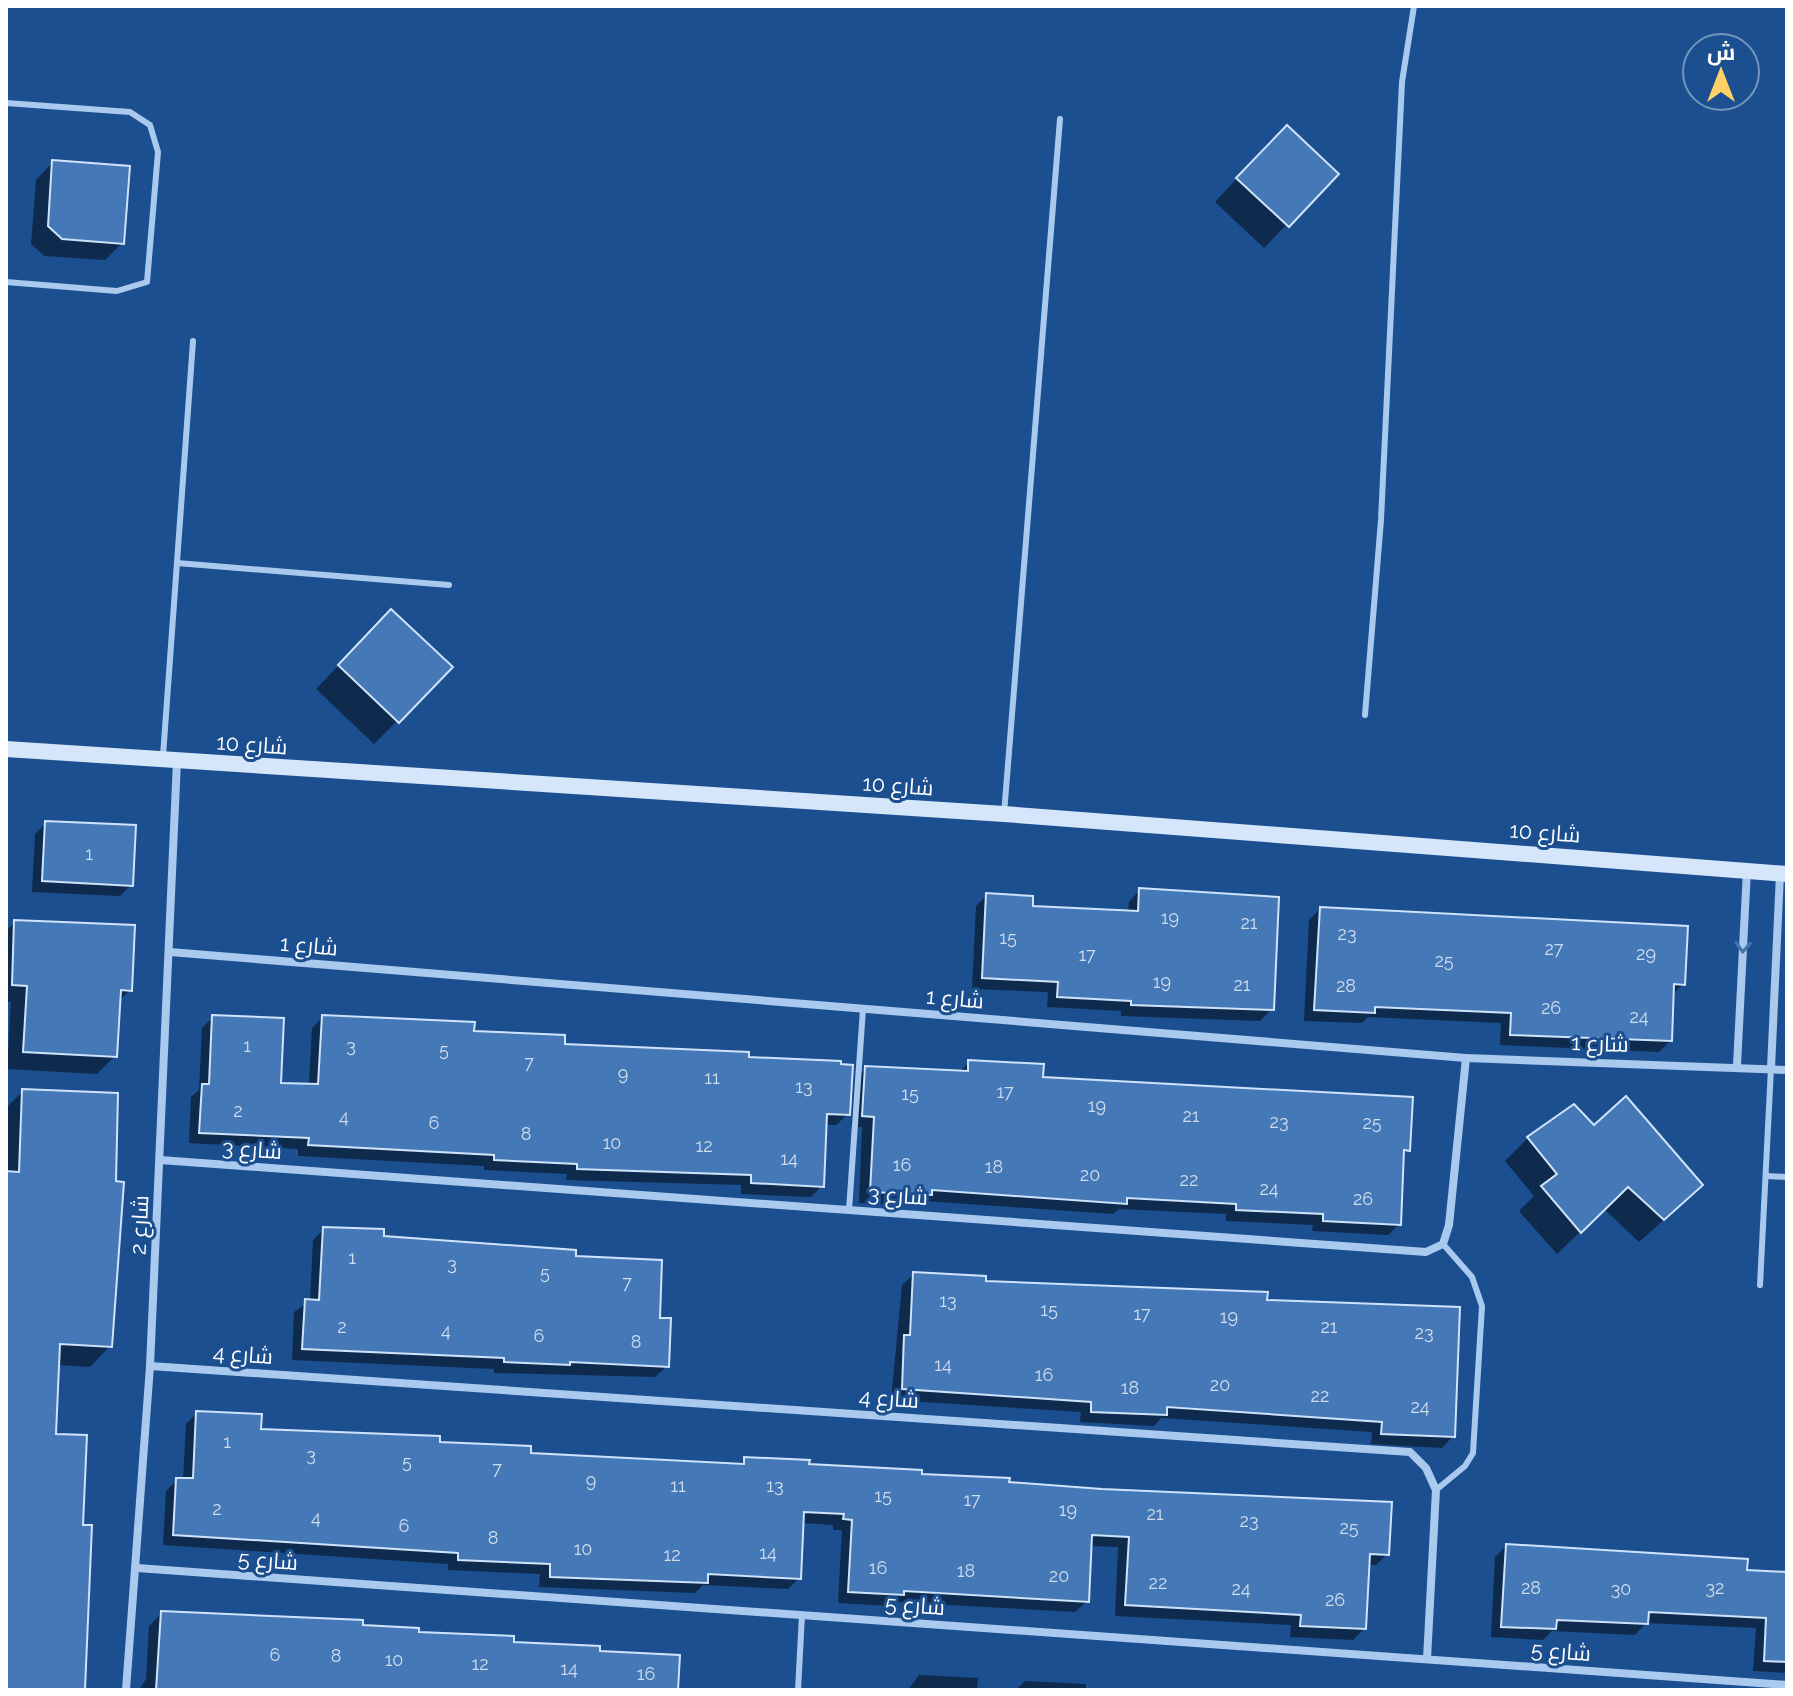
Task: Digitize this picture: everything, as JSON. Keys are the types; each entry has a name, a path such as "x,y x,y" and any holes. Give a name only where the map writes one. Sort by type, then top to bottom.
{"street":[{"name":"شارع 10","path":"6,749 1004,814 1784,874"},
{"name":"شارع 2","path":"126,1690 150,1366 170,952 170,760"},
{"path":"1737,1065 1747,869"},
{"path":"1771,1068 1784,874"},
{"name":"شارع 1","path":"170,952 1466,1058 1737,1065 1787,1070"},
{"path":"1443,1244 1449,1225 1466,1058"},
{"name":"شارع 3","path":"160,1160 1426,1252 1443,1244"},
{"name":"شارع 4","path":"150,1366 1410,1452 1426,1468 1436,1490"},
{"path":"1427,1659 1436,1490"},
{"name":"شارع 5","path":"137,1568 1690,1678 1728,1685 1787,1685"},
{"path":"1689,1690 1690,1678"}],"lane":[{"path":"1365,715 1381,520 1402,82 1414,6"},
{"path":"6,103 130,112 150,125 158,152 147,282 117,291 6,282"},
{"path":"1004,814 1060,119"},
{"path":"170,760 177,563 193,341"},
{"path":"177,563 449,585"},
{"path":"849,1210 863,1009"},
{"path":"1760,1285 1771,1068"},
{"path":"1767,1176 1787,1177"},
{"path":"1436,1490 1465,1466 1473,1453 1482,1306 1472,1277 1443,1244"},
{"path":"798,1690 802,1615"}],"building":[{"path":"1287,125 1339,174 1289,227 1236,178"},
{"path":"52,160 130,166 124,244 62,239 48,226"},
{"path":"391,609 453,667 399,723 338,665"},
{"path":"45,821 136,825 133,886 42,881"},
{"path":"1139,888 1279,897 1274,1010 1131,1005 1131,1001 1057,997 1058,982 982,978 986,893 1033,896 1033,906 1138,911"},
{"path":"1320,907 1688,926 1685,985 1674,984 1672,1041 1510,1035 1511,1013 1375,1007 1375,1013 1314,1010"},
{"path":"14,920 135,925 132,991 121,990 117,1057 23,1052 27,986 12,985"},
{"path":"212,1015 284,1018 281,1083 318,1084 322,1015 475,1022 474,1031 565,1035 565,1044 749,1052 749,1057 841,1061 841,1064 853,1065 850,1115 827,1114 824,1187 751,1183 751,1175 577,1169 577,1164 494,1160 494,1155 308,1145 309,1138 199,1133 202,1084 209,1084"},
{"path":"968,1060 1044,1064 1043,1077 1413,1097 1410,1151 1404,1150 1401,1225 1323,1221 1323,1214 1236,1210 1236,1204 1127,1198 1127,1204 932,1190 932,1195 870,1192 874,1117 862,1116 865,1066 968,1071"},
{"path":"22,1089 118,1093 116,1181 124,1182 112,1347 60,1344 56,1434 87,1435 83,1525 92,1525 85,1690 6,1690 6,1171 19,1172"},
{"path":"1626,1096 1703,1185 1664,1220 1628,1187 1581,1233 1541,1186 1557,1174 1527,1137 1574,1104 1594,1125"},
{"path":"323,1227 384,1229 384,1236 576,1250 576,1256 662,1260 660,1318 671,1318 669,1367 504,1362 504,1358 302,1349 305,1299 319,1300"},
{"path":"913,1272 986,1276 986,1281 1268,1292 1267,1300 1460,1307 1455,1437 1381,1434 1382,1422 1167,1407 1167,1415 1091,1412 1091,1402 902,1389 904,1335 910,1335"},
{"path":"196,1411 262,1414 261,1429 440,1436 440,1442 531,1446 531,1453 744,1464 744,1457 810,1460 809,1464 922,1470 922,1474 1010,1478 1009,1482 1102,1489 1392,1502 1389,1555 1370,1554 1366,1629 1300,1626 1301,1615 1125,1605 1129,1537 1092,1535 1089,1602 904,1591 904,1595 848,1592 852,1520 843,1519 844,1514 804,1512 801,1579 708,1574 708,1583 550,1577 550,1564 458,1560 458,1553 173,1535 176,1478 193,1478"},
{"path":"1506,1544 1748,1559 1747,1570 1787,1572 1787,1662 1764,1661 1766,1618 1649,1612 1648,1624 1557,1620 1556,1629 1501,1627"},
{"path":"161,1611 363,1620 363,1625 419,1628 419,1632 514,1636 514,1642 600,1646 600,1651 680,1655 678,1690 156,1690"}]}
